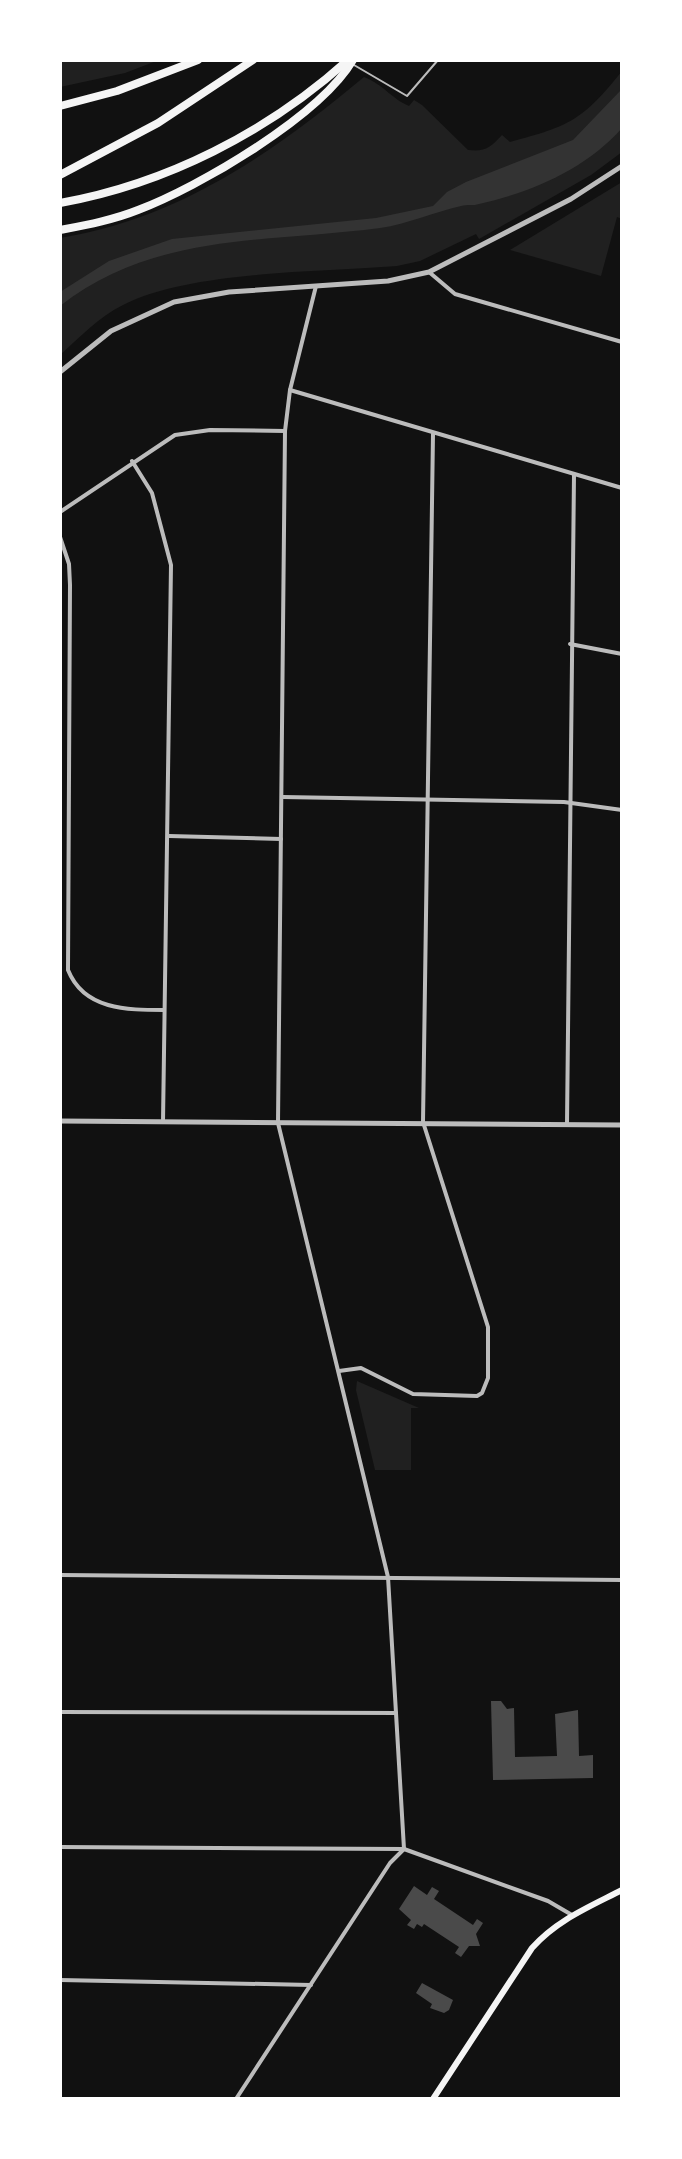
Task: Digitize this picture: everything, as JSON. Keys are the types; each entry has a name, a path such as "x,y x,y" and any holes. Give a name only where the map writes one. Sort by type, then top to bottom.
{"highway":[{"path":"60,106 117,91 198,60"},
{"path":"60,175 158,123 253,60"},
{"path":"60,230 124,215 187,188 284,125 335,78 349,60"},
{"path":"60,203 143,181 208,154 335,78"}],"main road":[{"path":"433,2099 532,1948 547,1932 572,1915 622,1890"}],"street":[{"path":"60,372 111,331 174,302 211,294 401,279 429,272 571,199 622,166"},
{"path":"429,272 455,294 622,342"},
{"path":"236,2099 390,1863 404,1849 388,1577 278,1123 285,431 290,390 316,286"},
{"path":"290,390 622,488"},
{"path":"60,512 167,440 191,432 285,431"},
{"path":"338,1371 361,1368 418,1395 471,1397 482,1393 486,1386 488,1327 423,1122 433,434"},
{"path":"132,461 152,493 171,565 163,1122"},
{"path":"567,1124 574,475"},
{"path":"60,537 69,564 70,585 68,970 74,984 91,999 129,1010 164,1010"},
{"path":"570,644 622,654"},
{"path":"283,797 569,802 622,810"},
{"path":"169,836 281,839"},
{"path":"60,1121 622,1125"},
{"path":"60,1575 622,1580"},
{"path":"60,1712 396,1713"},
{"path":"60,1847 404,1849 548,1901 572,1915"},
{"path":"60,1980 311,1985"}],"lane":[{"path":"349,60 407,96 438,60"}],"shaded area":[{"path":"60,60 159,60 125,73 60,87"},
{"path":"622,71 622,152 591,175 479,239 476,234 420,261 397,266 256,275 183,285 123,305 106,315 60,355 60,238 144,216 222,179 295,132 364,77 409,106 414,100 422,105 468,150 479,150 487,148 502,135 510,142 574,119 596,101"},
{"path":"622,89 622,128 608,143 575,167 519,193 390,226 213,245 173,253 134,265 96,282 60,306 60,292 109,261 172,239 376,218 433,206 447,192 466,182 573,140"},
{"path":"622,182 622,219 617,217 601,276 510,250"},
{"path":"357,1381 419,1408 411,1408 411,1470 375,1470 356,1390"}],"building":[{"path":"491,1701 501,1701 507,1709 514,1708 515,1757 557,1756 555,1714 578,1710 579,1756 593,1755 593,1778 493,1780"},
{"path":"414,1886 427,1895 432,1887 439,1891 434,1899 473,1925 477,1919 483,1923 476,1934 480,1946 469,1946 461,1957 455,1953 459,1947 424,1924 422,1927 417,1924 414,1929 407,1925 411,1920 399,1909"},
{"path":"422,1983 453,2000 449,2010 444,2013 430,2008 432,2004 416,1993"}]}
